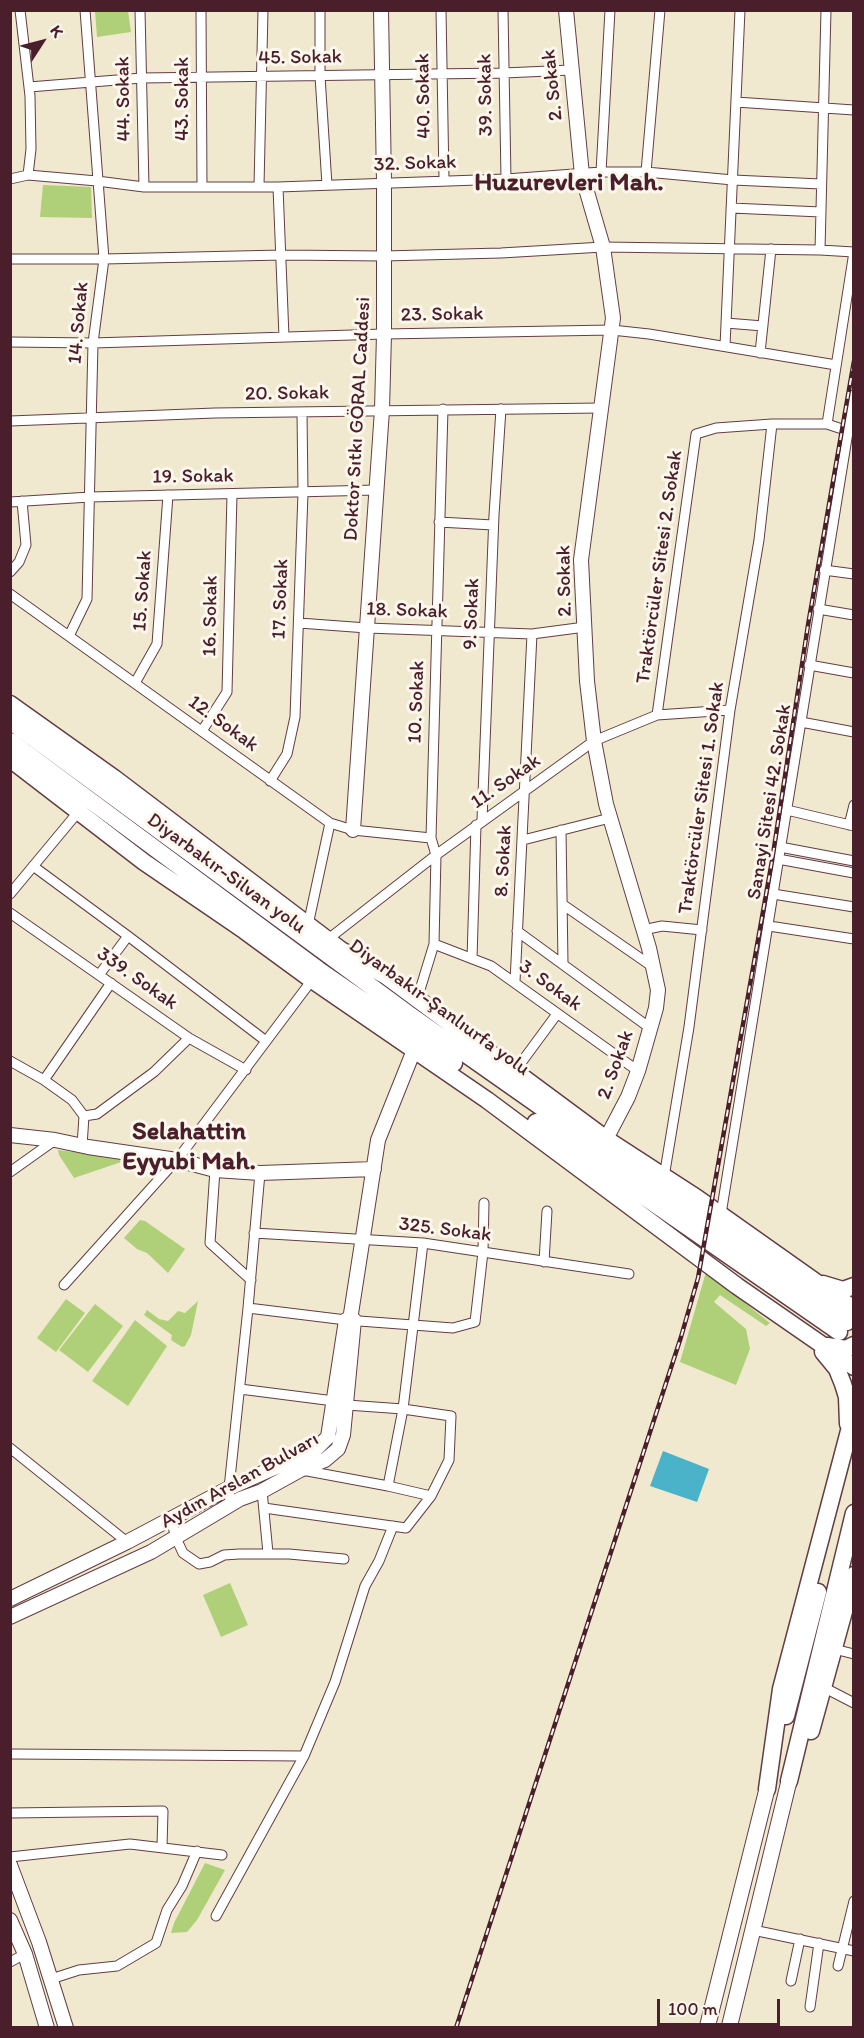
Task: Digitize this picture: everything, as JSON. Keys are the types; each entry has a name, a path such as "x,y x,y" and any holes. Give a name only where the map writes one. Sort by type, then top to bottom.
{"highway":[{"path":"10,704 114,778 341,951 386,976 606,1139 721,1214 807,1277 846,1321"},
{"name":"Diyarbakır-Şanlıurfa yolu","path":"10,721 410,1015 846,1321"},
{"name":"Diyarbakır-Silvan yolu","path":"10,741 416,1044"},
{"path":"10,759 144,862 312,980 416,1044 681,1224 846,1321"},
{"path":"96,804 191,894"},
{"path":"416,1044 487,1100 737,1286 854,1367"},
{"path":"538,1137 593,1163"},
{"path":"807,1277 843,1290 854,1286"},
{"path":"817,1341 846,1349 854,1345"},
{"path":"817,1341 837,1369 843,1383 847,1396 848,1435"},
{"path":"768,1789 781,1689 854,1412"},
{"path":"768,1789 853,1454"},
{"path":"789,1781 854,1513"},
{"path":"789,1781 805,1752 852,1586"}],"main road":[{"path":"729,2028 789,1781"},
{"path":"707,2028 768,1789"}],"street":[{"path":"20,10 29,87 31,149 28,175"},
{"name":"14. Sokak","path":"69,636 87,598 93,343 104,259 85,10"},
{"name":"44. Sokak","path":"140,10 144,187"},
{"name":"43. Sokak","path":"201,10 202,187"},
{"path":"259,186 263,10"},
{"path":"320,10 320,76 327,184"},
{"name":"Doktor Sıtkı GÖRAL Caddesi","path":"353,830 382,410 384,182 381,10"},
{"name":"40. Sokak","path":"441,10 444,180"},
{"name":"39. Sokak","path":"503,10 506,180"},
{"name":"2. Sokak","path":"566,10 582,175 603,247 613,318 581,560 587,681 594,741 610,818 658,990 656,1008 638,1071 628,1097 606,1139"},
{"path":"601,172 610,10"},
{"path":"646,172 660,10"},
{"path":"725,346 740,10"},
{"path":"820,250 826,10"},
{"name":"45. Sokak","path":"29,87 142,78 571,70"},
{"path":"736,102 854,110"},
{"name":"32. Sokak","path":"10,179 28,175 144,187 278,187 444,180 506,180 601,172 646,172 733,180 821,184"},
{"path":"278,187 284,337"},
{"path":"731,208 820,213"},
{"path":"11,259 282,255 384,256 501,253 603,247 854,252 827,424"},
{"path":"760,353 771,249"},
{"path":"726,323 763,327"},
{"name":"23. Sokak","path":"10,342 93,343 612,330 836,365"},
{"name":"Sanayi Sitesi 42. Sokak","path":"721,1214 769,926 824,570 850,432 854,395"},
{"name":"20. Sokak","path":"10,421 215,413 600,408"},
{"name":"9. Sokak","path":"472,959 501,409"},
{"name":"10. Sokak","path":"419,993 434,944 436,855 431,838 443,410"},
{"name":"17. Sokak","path":"270,781 287,754 295,717 303,493 302,412"},
{"name":"Traktörcüler Sitesi 2. Sokak","path":"657,715 696,434 716,428 772,423 827,424 850,432"},
{"name":"Traktörcüler Sitesi 1. Sokak","path":"664,1177 689,1027 730,710 759,540 772,423"},
{"name":"19. Sokak","path":"10,502 168,495 376,490"},
{"name":"15. Sokak","path":"135,683 157,644 168,495"},
{"name":"16. Sokak","path":"202,731 227,692 232,495"},
{"path":"10,572 19,562 26,545 22,501"},
{"path":"439,522 494,525"},
{"path":"824,570 854,574"},
{"name":"12. Sokak","path":"10,594 330,824 353,830 431,838"},
{"path":"818,609 854,615"},
{"name":"18. Sokak","path":"298,623 532,634 585,627"},
{"name":"8. Sokak","path":"515,982 532,634"},
{"path":"809,665 854,673"},
{"name":"11. Sokak","path":"327,940 436,855 594,741 657,715 730,710"},
{"path":"801,722 854,732"},
{"path":"64,743 113,797"},
{"path":"787,810 851,826 854,805"},
{"path":"10,894 79,811"},
{"path":"523,840 610,818"},
{"path":"308,925 330,824"},
{"path":"561,830 562,964"},
{"path":"780,847 854,861"},
{"path":"185,850 222,859"},
{"path":"778,860 854,873"},
{"path":"33,866 266,1041"},
{"path":"773,894 854,907"},
{"path":"562,904 653,967"},
{"name":"339. Sokak","path":"10,913 189,1038 246,1070"},
{"path":"643,930 663,926 702,930"},
{"path":"769,926 854,939"},
{"path":"517,931 650,1028"},
{"path":"99,975 128,936"},
{"name":"3. Sokak","path":"434,944 491,966 638,1071"},
{"path":"64,1285 177,1160 312,980"},
{"path":"44,1080 111,982"},
{"path":"456,1046 509,1067 557,1014"},
{"path":"84,1116 98,1114 154,1072 189,1038"},
{"path":"341,1403 361,1240 378,1140 416,1044"},
{"path":"10,1061 44,1080 72,1100 84,1116 82,1146"},
{"path":"10,1135 177,1160 215,1170 260,1173 374,1169"},
{"path":"10,1172 55,1140"},
{"path":"215,1170 210,1243 250,1280"},
{"path":"230,1505 229,1488 260,1173"},
{"path":"248,1308 350,1320 453,1328 475,1322 483,1252 484,1203"},
{"path":"544,1262 547,1211"},
{"name":"325. Sokak","path":"254,1233 423,1242 629,1274"},
{"path":"388,1486 403,1409 423,1242"},
{"path":"240,1389 451,1416 449,1460 431,1496 406,1527 264,1508"},
{"name":"Aydın Arslan Bulvarı","path":"10,1617 176,1538 240,1499 262,1491 300,1470 326,1461 338,1449 343,1435 341,1403"},
{"name":"Aydın Arslan Bulvarı","path":"10,1599 127,1542 229,1488 316,1449 328,1437 341,1403"},
{"path":"10,1448 127,1542"},
{"path":"300,1470 431,1496"},
{"path":"262,1491 268,1553"},
{"path":"171,1519 183,1553 199,1564 210,1562 224,1555 268,1553 344,1559"},
{"path":"216,1916 304,1756 335,1682 365,1586 379,1561 393,1526"},
{"path":"834,1649 854,1654"},
{"path":"823,1687 854,1703"},
{"path":"10,1754 304,1756"},
{"path":"10,1813 163,1811 162,1847"},
{"path":"10,1857 130,1844 222,1855"},
{"path":"51,1979 80,1970 117,1966 156,1943 167,1911 183,1886 197,1851"},
{"path":"10,1865 66,2028"},
{"path":"838,1966 854,1901"},
{"path":"10,1920 25,1954 47,2028"},
{"path":"753,1930 854,1951"},
{"path":"791,1982 800,1939"},
{"path":"810,2007 819,1943"},
{"path":"10,1962 25,1954"}],"green space":[{"path":"95,11 128,11 131,32 97,37"},
{"path":"43,185 91,187 92,218 40,217"},
{"path":"58,1150 130,1159 74,1178"},
{"path":"140,1220 145,1221 185,1249 168,1273 147,1253 137,1249 124,1238"},
{"path":"706,1272 770,1323 766,1326 720,1295 714,1302 746,1329 750,1349 736,1385 680,1362"},
{"path":"66,1299 85,1313 56,1352 37,1338"},
{"path":"198,1301 191,1335 182,1347 171,1340 172,1335 144,1315 147,1310 159,1319 168,1321 178,1311 185,1313"},
{"path":"95,1304 123,1326 88,1372 59,1350"},
{"path":"135,1320 167,1346 128,1406 92,1381"},
{"path":"230,1583 248,1625 221,1637 203,1595"},
{"path":"205,1863 225,1870 197,1920 187,1932 171,1933 174,1923"}],"water":[{"path":"663,1451 709,1469 697,1502 650,1486"}],"railway":[{"path":"456,2028 681,1337 698,1278 772,861 808,625 854,361"}],"district":[{"name":"Huzurevleri Mah.","path":"569,183"},
{"name":"Selahattin Eyyubi Mah.","path":"189,1147"}]}
